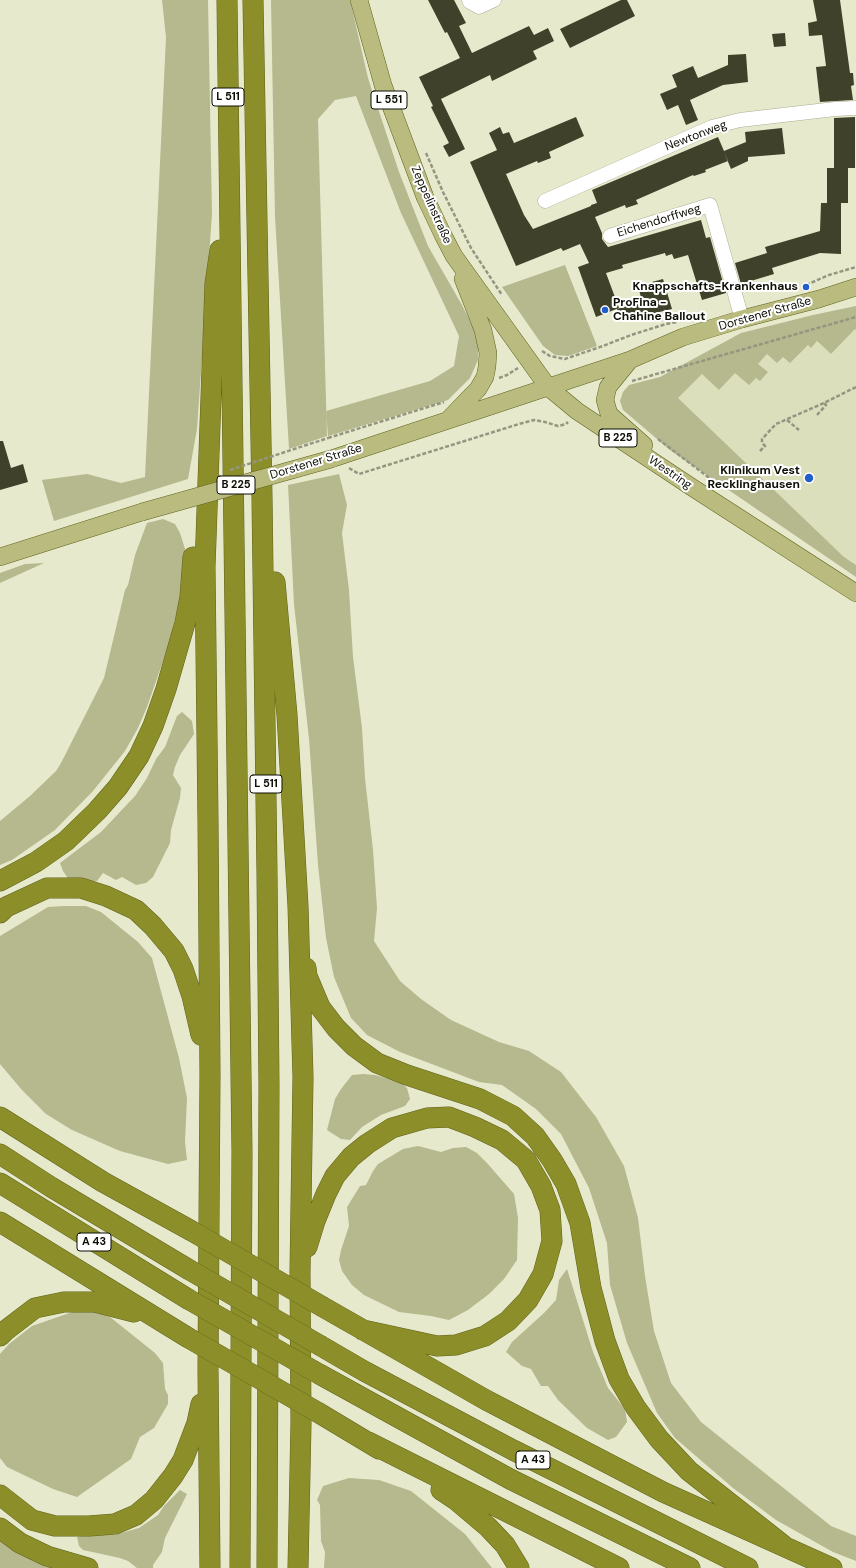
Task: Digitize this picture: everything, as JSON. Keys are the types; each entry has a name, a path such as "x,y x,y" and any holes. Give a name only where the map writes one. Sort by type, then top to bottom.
{"highway":[{"name":"L 511","path":"227,0 228,194 242,1151 240,1568"},
{"name":"L 511","path":"253,0 262,499 269,1086 267,1568"},
{"path":"210,1568 208,1369 210,1074 205,567 215,284 228,194"},
{"path":"0,881 36,862 60,845 97,811 118,787 138,756 150,732 166,688 185,623 190,597 202,460 210,430"},
{"path":"262,499 275,579 287,715 298,906 303,1077 300,1272 301,1422 298,1568"},
{"path":"0,913 6,907 47,888 81,888 106,896 136,910 154,926 174,951 183,969 192,996 210,1074"},
{"path":"298,906 307,976 320,1007 336,1028 354,1046 377,1063 407,1075 480,1099 513,1116 535,1136 552,1160 566,1184 580,1223 591,1288 605,1341 619,1379 636,1408 658,1439 689,1471 783,1545"},
{"path":"0,1102 158,1212"},
{"path":"0,1117 103,1182 190,1230 486,1400 663,1492 832,1568"},
{"path":"300,1272 315,1221 335,1176 351,1157 367,1144 392,1128 427,1118 449,1117 502,1140 526,1160 541,1186 550,1210 552,1241 543,1274 523,1306 508,1321 485,1336 456,1344 436,1346 363,1330"},
{"name":"A 43","path":"0,1154 51,1187 188,1269 364,1371 513,1450 748,1568"},
{"name":"A 43","path":"0,1183 188,1299 321,1375 510,1479 690,1568"},
{"path":"0,1222 153,1317 368,1442 619,1568"},
{"path":"0,1336 35,1308 64,1302 95,1302 153,1317"},
{"path":"0,1496 32,1520 55,1526 116,1524 136,1515 154,1500 184,1460 197,1423 208,1369"},
{"path":"368,1442 456,1500 488,1527 505,1545 519,1568"},
{"path":"0,1528 20,1543 47,1556 88,1568"}],"main road":[{"name":"Zeppelinstraße","path":"359,0 383,85 425,197 454,256 548,387"},
{"name":"B 225","path":"447,420 478,389 485,377 488,353 483,330 454,256"},
{"name":"Dorstener Straße","path":"0,557 142,512 331,459 630,360 683,338 742,319 819,299 856,287"},
{"name":"Dorstener Straße","path":"630,360 608,387 605,400 609,414 690,486"},
{"name":"Westring","path":"548,387 577,411 856,593"}],"street":[{"path":"469,1 479,7 494,0"},
{"name":"Newtonweg","path":"545,201 712,128 740,120 856,108"},
{"name":"Eichendorffweg","path":"610,236 710,205 742,319"}],"path":[{"path":"425,151 443,192 471,248 505,299"},
{"path":"631,382 856,317"},
{"path":"485,377 493,380 507,376 515,371 539,349 550,356 565,359 577,356"},
{"path":"760,451 765,446 762,443 762,439 776,424 856,387"},
{"path":"224,472 448,400"},
{"path":"817,415 826,405 824,403"},
{"path":"331,459 359,474 534,420 558,426 566,424 577,411"},
{"path":"787,420 799,430"},
{"path":"652,435 720,486"}],"shaded area":[{"path":"162,0 208,0 212,214 197,429 188,479 54,521 42,480 87,474 121,483 145,477 166,37"},
{"path":"271,0 350,0 368,78 399,172 428,246 462,305 478,337 478,360 470,378 448,400 328,436 326,417 327,436 289,449 275,217","holes":["356,96 401,213 459,336 454,366 430,381 326,411 318,119 335,100"]},
{"path":"565,265 597,346 568,356 555,355 543,346 502,287"},
{"path":"856,306 856,330 855,329 831,354 817,341 811,348 808,345 790,363 783,357 777,363 767,354 758,364 768,372 760,381 756,378 749,385 735,373 719,390 702,374 678,398 844,557 856,565 856,577 670,450 623,410 620,401 623,392 629,385 660,377 741,333"},
{"name":"Klinikum Vest Recklinghausen","path":"855,329 856,565 844,557 678,398 702,374 735,373 758,364 767,354 783,357 817,341 831,354"},
{"path":"339,474 347,505 342,533 349,590 353,657 362,728 365,778 373,850 377,908 374,941 400,981 421,999 451,1020 499,1042 529,1051 561,1072 596,1117 624,1166 638,1218 645,1276 654,1331 671,1383 701,1422 831,1526 856,1536 856,1561 833,1552 776,1520 733,1488 675,1438 657,1413 627,1343 610,1285 607,1243 589,1188 561,1134 536,1109 502,1085 479,1082 400,1052 367,1035 351,1018 334,977 326,938 318,865 309,739 294,604 288,485"},
{"path":"163,519 175,524 180,533 185,549 185,565 177,612 168,647 138,728 125,751 93,791 55,830 12,860 0,865 0,821 30,796 56,771 61,763 104,678 125,590 128,585 135,555 147,523"},
{"path":"44,563 0,583 0,573 25,564"},
{"path":"182,712 192,721 194,734 180,755 175,767 173,775 181,788 180,798 171,830 170,843 153,877 146,883 136,885 122,877 116,880 103,873 97,881 69,880 60,863 101,832 135,796 147,778 156,759 165,747 177,716"},
{"path":"86,906 101,912 138,942 152,958 179,1058 187,1098 185,1142 187,1160 168,1164 120,1151 72,1130 46,1114 22,1090 0,1064 0,936 48,907"},
{"path":"352,1075 375,1075 400,1082 407,1088 410,1099 405,1106 381,1115 362,1127 350,1140 341,1139 327,1130 335,1099"},
{"path":"418,1146 441,1152 453,1148 466,1147 477,1153 514,1194 518,1218 517,1260 504,1279 489,1294 468,1310 449,1320 399,1312 364,1295 352,1285 342,1271 339,1260 349,1226 347,1207 360,1186 366,1185 378,1164 403,1149"},
{"path":"567,1269 593,1352 608,1388 625,1409 627,1422 616,1437 608,1440 587,1428 558,1400 548,1386 541,1386 531,1369 522,1366 506,1352 512,1342 556,1300 559,1280"},
{"path":"78,1310 97,1312 110,1317 155,1353 163,1363 168,1404 154,1428 140,1437 131,1459 77,1497 53,1489 7,1467 0,1458 0,1354 9,1344 32,1326"},
{"path":"349,1478 379,1480 411,1491 465,1534 492,1568 324,1568 325,1552 321,1541 320,1505 317,1500 323,1486"},
{"path":"180,1490 187,1494 165,1538 162,1552 153,1565 153,1568 137,1568 128,1561 83,1550 79,1546 77,1537 87,1535 114,1535 139,1528 158,1515 164,1506"},
{"path":"0,1538 55,1568 0,1568"}],"building":[{"path":"428,0 454,0 466,23 459,26 472,53 529,26 534,35 548,28 554,41 533,51 537,59 492,81 490,75 441,99 465,149 449,157 443,146 449,143 431,107 433,106 419,77 460,58"},
{"path":"621,0 627,0 635,16 570,48 560,29"},
{"path":"813,0 840,0 850,73 853,73 854,85 851,86 853,100 820,102 816,67 826,66 822,35 809,36 808,23 817,21"},
{"path":"785,33 786,46 774,47 772,34"},
{"path":"746,54 748,82 723,85 690,100 698,120 686,125 678,105 667,110 660,94 677,87 672,75 693,66 698,78 728,65 728,55"},
{"path":"576,117 584,136 549,152 551,158 538,163 537,161 506,174 524,215 533,229 597,203 592,190 718,137 724,151 746,142 745,132 782,128 785,154 748,157 748,161 731,169 728,161 705,170 706,172 693,175 636,200 638,204 626,208 625,205 595,217 602,233 602,239 608,247 701,220 706,238 710,237 726,293 702,300 688,255 674,259 672,254 666,256 665,253 622,265 623,268 606,273 619,308 596,317 578,267 589,263 580,244 563,251 561,248 516,266 470,162 497,150 489,133 500,127 503,134 509,132 514,143"},
{"path":"855,117 855,168 848,168 848,203 841,203 841,254 820,253 772,268 774,274 741,284 735,263 767,253 765,247 820,231 821,203 827,203 827,168 834,168 834,118"},
{"path":"663,279 672,309 621,321 617,309 642,301 639,290 642,289 641,285"},
{"path":"0,441 3,441 11,468 23,464 28,482 0,490"}],"place":[{"name":"Knappschafts-Krankenhaus","path":"806,287"},
{"name":"ProFina - Chahine Ballout","path":"605,310"},
{"name":"Klinikum Vest Recklinghausen","path":"809,478"}]}
